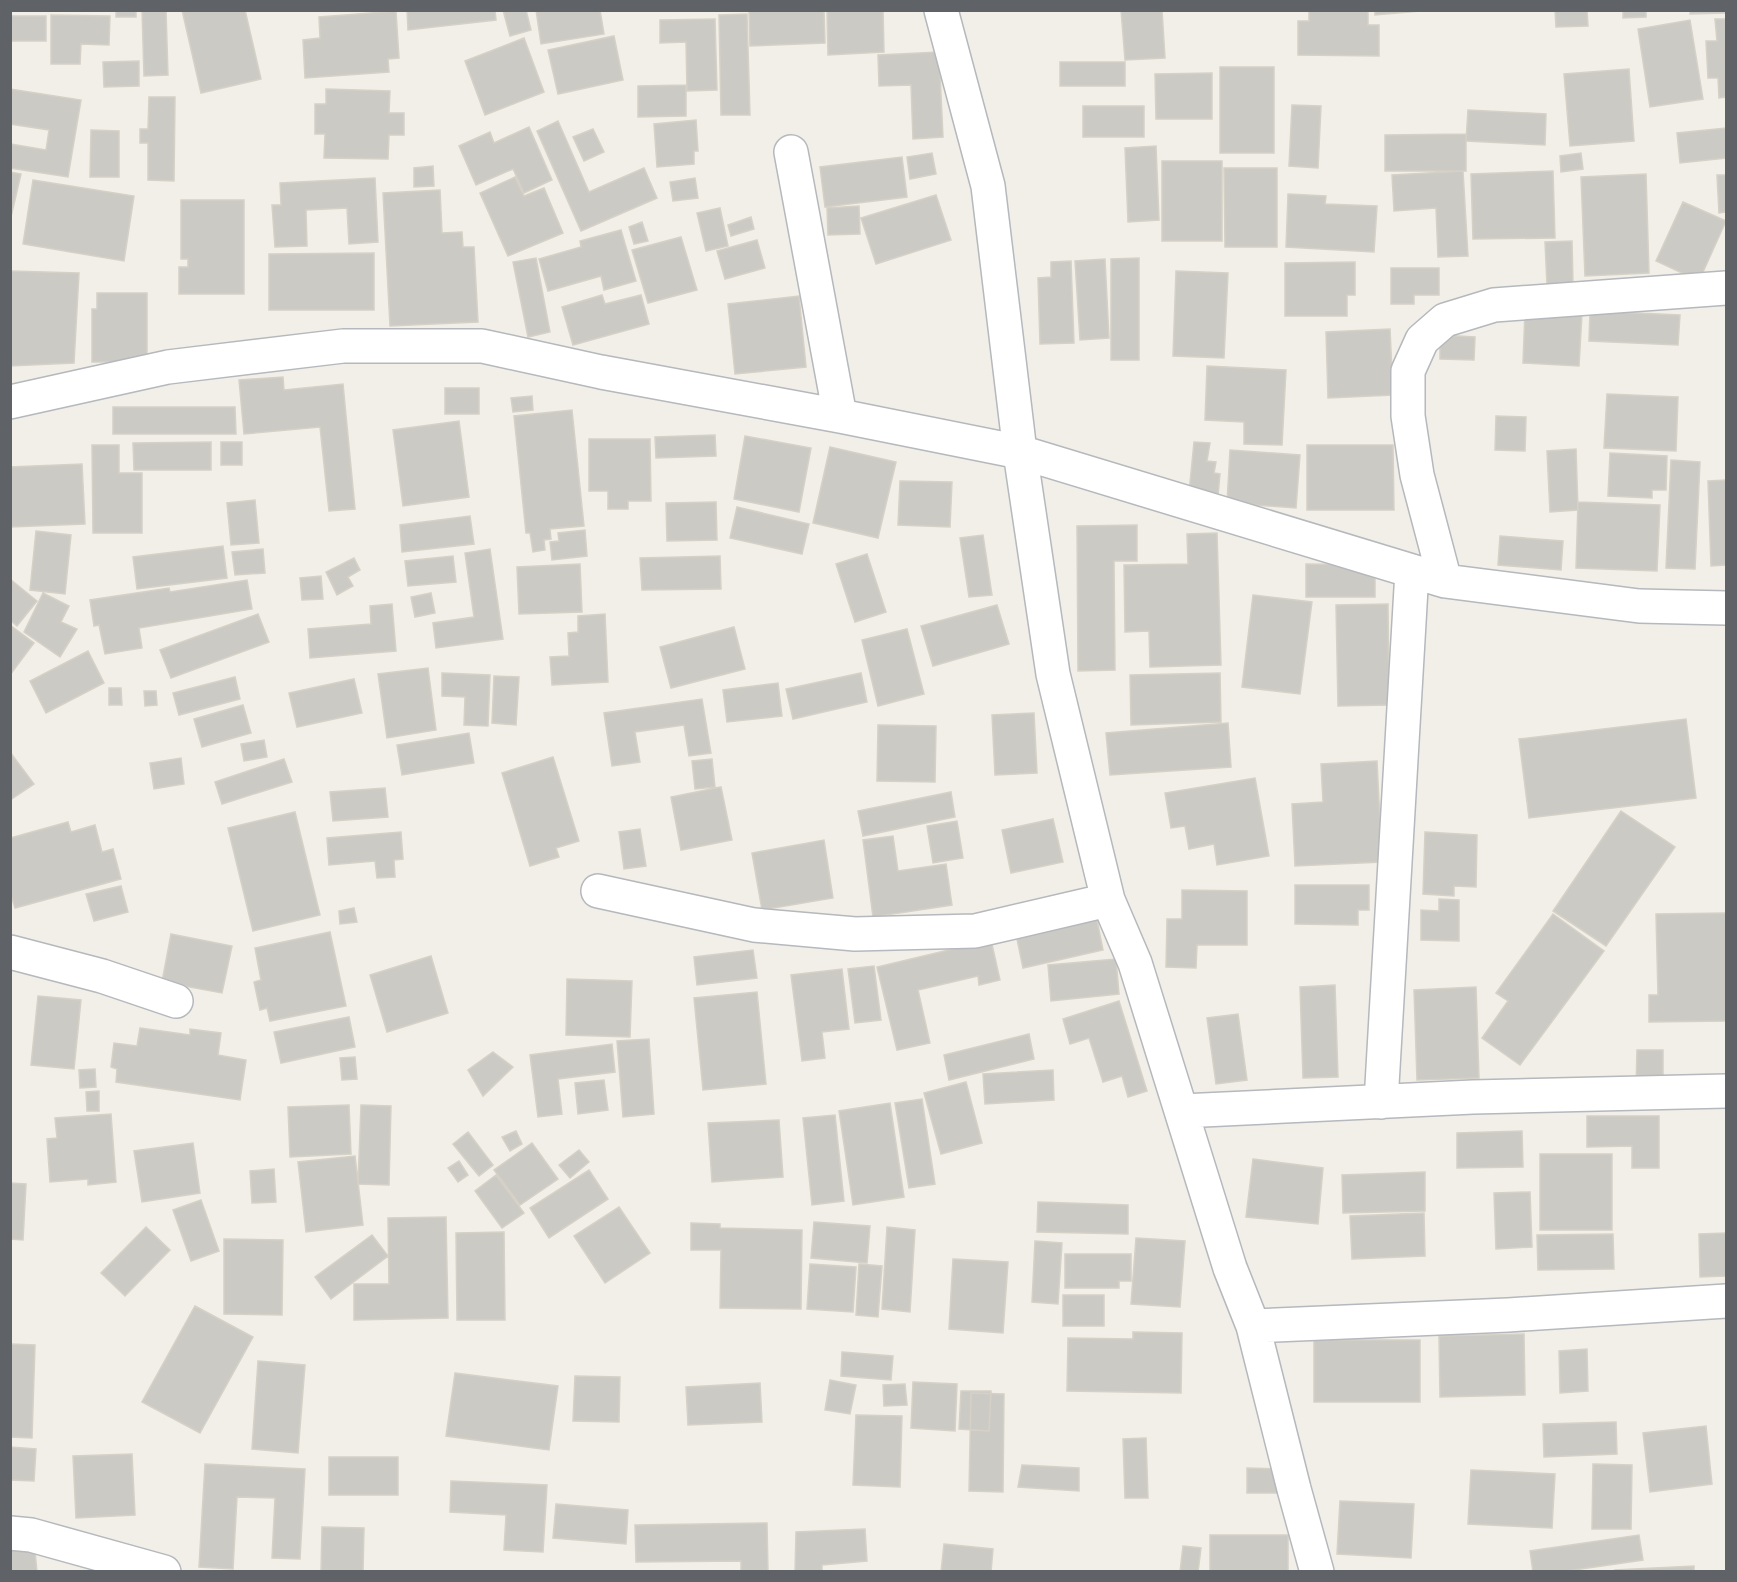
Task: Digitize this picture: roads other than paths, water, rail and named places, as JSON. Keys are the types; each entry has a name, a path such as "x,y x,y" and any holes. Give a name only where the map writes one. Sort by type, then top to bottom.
{"street":[{"path":"941,10 988,186 1020,452 1053,674 1108,900 1135,963 1230,1268 1252,1326 1317,1572"},
{"path":"790,152 840,416"},
{"path":"1445,581 1417,475 1408,416 1408,371 1422,340 1445,320 1494,305 1726,288"},
{"path":"10,402 168,367 343,346 482,346 601,372 1020,452 1445,581 1639,606 1726,608"},
{"path":"1381,1102 1412,571"},
{"path":"598,891 754,925 855,934 975,931 1108,900"},
{"path":"10,952 102,976 176,1001"},
{"path":"1182,1111 1473,1097 1726,1091"},
{"path":"1252,1326 1508,1315 1726,1301"},
{"path":"10,1533 32,1535 164,1572"}]}
